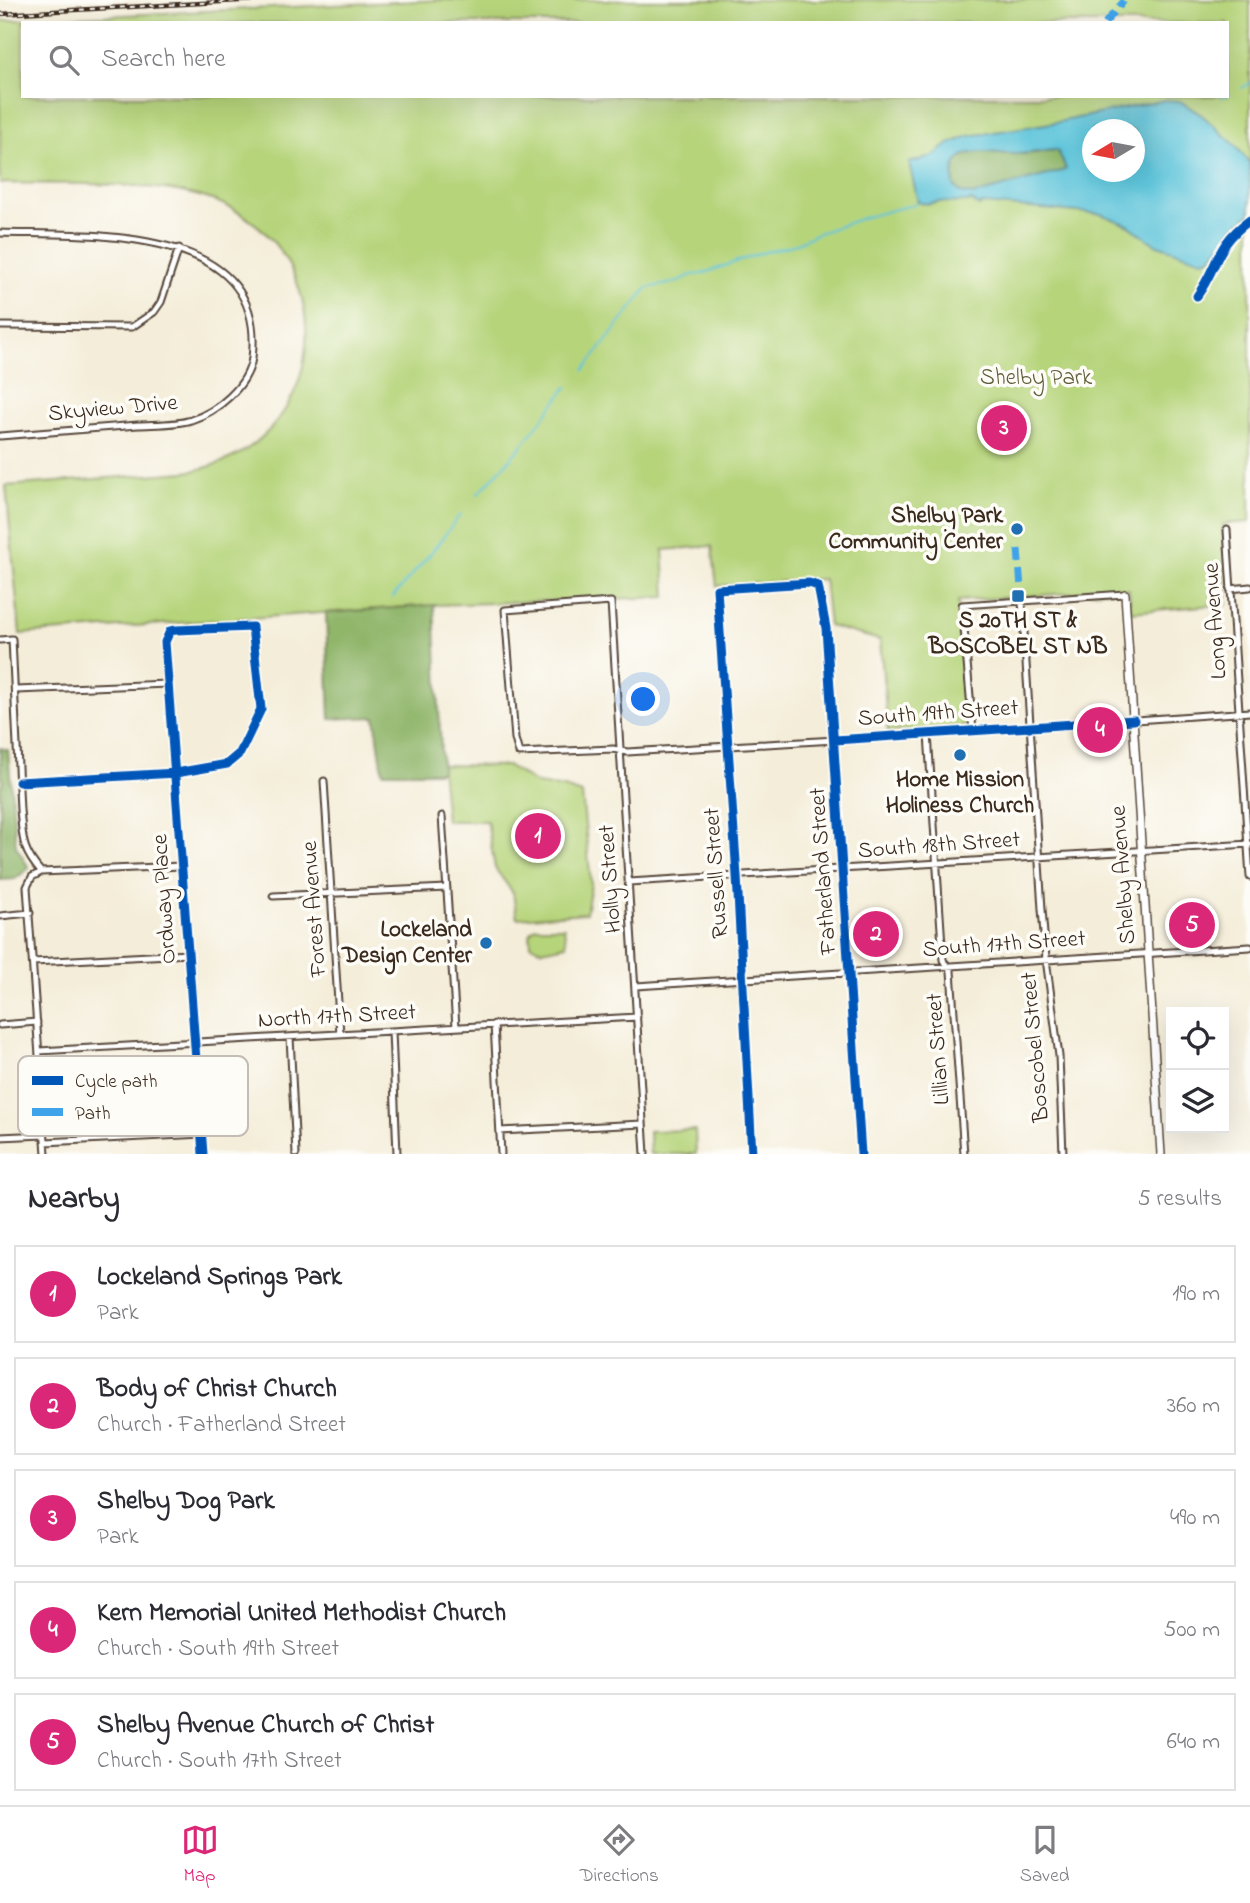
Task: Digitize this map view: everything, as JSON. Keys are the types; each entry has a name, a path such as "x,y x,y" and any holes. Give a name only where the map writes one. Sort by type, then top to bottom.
{"street":[{"name":"Skyview Drive","path":"0,233 136,238 179,248 206,261 229,279 242,294 253,327 251,364 241,384 226,400 190,421 0,436"},
{"path":"0,326 132,327 154,312 161,302 179,248"},
{"name":"Long Avenue","path":"1227,530 1250,877"},
{"name":"Russell Street","path":"752,1154 737,876 717,589 808,583 818,586"},
{"name":"Fatherland Street","path":"818,586 826,628 835,740 861,1154"},
{"path":"1230,589 1250,587"},
{"path":"973,731 962,605 1125,594"},
{"name":"Shelby Avenue","path":"1125,594 1161,1154"},
{"name":"Boscobel Street","path":"1022,601 1046,959 1059,1056 1063,1154"},
{"name":"Holly Street","path":"519,753 514,739 505,610 611,602 645,1154"},
{"name":"Ordway Place","path":"176,773 227,764 240,753 261,709 252,627 170,631 165,642 196,1056"},
{"path":"0,640 12,639 20,810 27,856 41,872"},
{"path":"16,690 168,684"},
{"name":"South 19th Street","path":"519,753 835,740 1250,712"},
{"name":"Lillian Street","path":"928,734 943,960 951,971 956,1016 964,1154"},
{"path":"19,782 176,773"},
{"name":"Forest Avenue","path":"324,781 340,1034"},
{"path":"442,816 456,1027"},
{"name":"South 18th Street","path":"629,882 1249,844"},
{"path":"39,1056 28,882 41,872 182,866"},
{"path":"273,896 447,888"},
{"path":"0,916 30,913"},
{"name":"South 17th Street","path":"636,986 1250,947"},
{"path":"33,962 189,954"},
{"name":"North 17th Street","path":"39,1051 637,1017"},
{"path":"0,1024 37,1022"},
{"path":"494,1024 501,1154"},
{"path":"392,1031 397,1154"},
{"path":"290,1037 296,1154"},
{"path":"500,1131 643,1124"},
{"path":"0,1137 22,1136"},
{"path":"44,1136 46,1154"},
{"path":"45,1142 163,1136"},
{"name":"Ordway Place","path":"202,1136 203,1154"}],"green space":[{"name":"Shelby Park","path":"439,0 509,0 529,4 550,0 1250,0 1250,522 1223,524 1227,604 1131,612 1129,589 958,601 967,726 888,732 880,640 829,626 824,579 717,586 712,546 663,550 666,597 434,605 20,634 6,486 186,472 236,456 262,437 285,410 299,380 306,348 305,315 297,283 282,253 260,228 231,208 207,198 150,187 0,183 0,21"},
{"path":"1058,151 1066,169 974,195 961,193 954,186 953,172 962,156 981,152 1023,154"},
{"path":"434,605 442,772 383,772 375,717 330,719 326,613"},
{"path":"0,748 8,750 16,846 29,868 15,879 0,880 2,785"},
{"path":"441,765 508,766 537,784 582,794 591,884 586,913 517,918 513,893 495,868 487,821 446,821"},
{"path":"536,927 564,927 566,945 542,950 531,945 530,932"},
{"path":"695,1130 696,1154 650,1154 649,1131"}],"water":[{"path":"1165,100 1180,101 1203,116 1235,145 1250,163 1250,214 1233,228 1211,258 1202,260 1155,244 1128,225 1101,214 983,204 979,206 972,201 927,204 918,202 909,163 933,156 949,144 969,136 1058,122","holes":["1058,151 1066,169 1062,171 974,195 961,193 954,186 953,172 956,162 962,156 981,152 1018,154"]}],"waterway":[{"path":"1242,88 1250,83"},
{"path":"584,370 647,288 678,282 691,275 702,274 793,245 866,217 919,203"},
{"path":"477,495 520,448 567,387"},
{"path":"392,598 460,515"}],"railway":[{"path":"0,14 257,0"}],"marked path":[{"path":"1107,21 1124,1"},
{"path":"1018,549 1022,601"}],"cycle path":[{"path":"1197,296 1230,238 1250,220"},
{"path":"752,1154 737,876 717,589 809,583 818,586 826,628 861,1154"},
{"path":"252,627 261,709 240,753 227,764 175,773 165,642 170,631 252,627"},
{"path":"835,740 1134,720"},
{"path":"19,782 175,773"},
{"path":"175,773 196,1056"},
{"path":"202,1136 203,1154"}],"place":[{"name":"Shelby Dog Park","path":"1004,428"},
{"name":"Shelby Park Community Center","path":"1017,529"},
{"name":"S 20TH ST & BOSCOBEL ST NB","path":"1018,596"},
{"name":"Kern Memorial United Methodist Church","path":"1100,730"},
{"name":"Home Mission Holiness Church","path":"960,755"},
{"name":"Lockeland Springs Park","path":"538,836"},
{"name":"Shelby Avenue Church of Christ","path":"1192,925"},
{"name":"Body of Christ Church","path":"876,934"},
{"name":"Lockeland Design Center","path":"486,943"}]}
